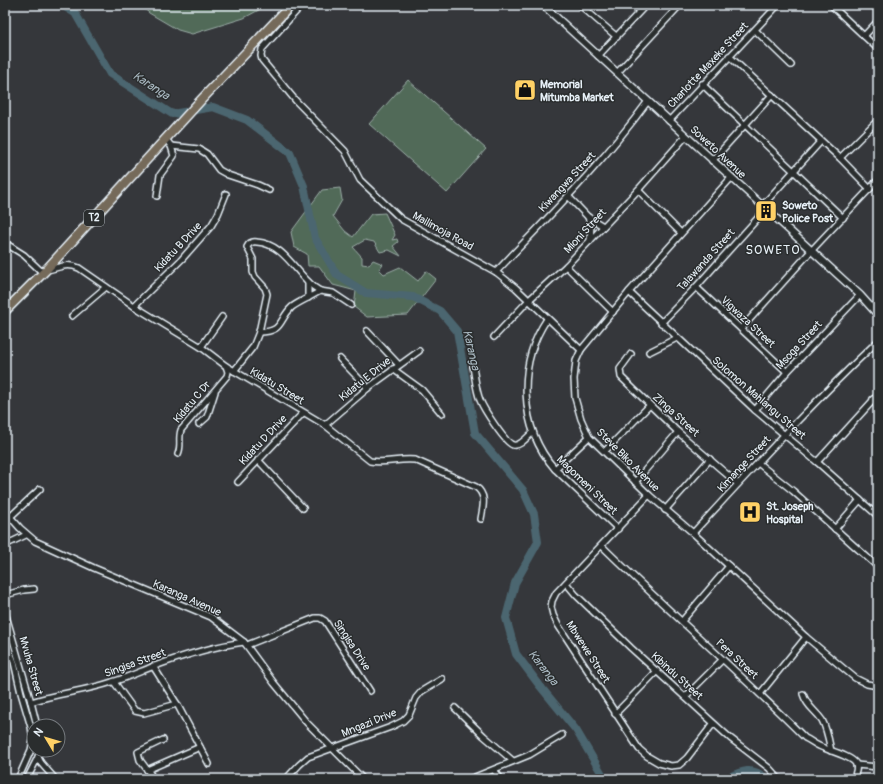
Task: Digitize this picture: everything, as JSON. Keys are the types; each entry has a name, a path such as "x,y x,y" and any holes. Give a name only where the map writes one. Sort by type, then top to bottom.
{"highway":[{"name":"T2","path":"5,311 44,272 290,5"}],"street":[{"name":"Mailimoja Road","path":"302,5 262,49 260,56 262,60 296,101 345,151 360,180 401,219 496,272 529,300 547,319 581,350"},
{"name":"Soweto Avenue","path":"543,5 860,295 878,315"},
{"path":"580,5 617,37"},
{"path":"598,56 646,5"},
{"path":"617,74 680,5"},
{"name":"Charlotte Maxeke Street","path":"669,121 702,84 778,5"},
{"path":"831,5 878,49"},
{"path":"864,36 878,21"},
{"path":"754,30 791,65"},
{"path":"729,56 821,140 870,189"},
{"path":"702,84 842,218"},
{"path":"712,160 772,95"},
{"name":"Kiwangwa Street","path":"496,272 568,196 618,140 648,101"},
{"path":"840,158 878,120"},
{"name":"Mioni Street","path":"494,337 529,300 566,266 590,241 686,136"},
{"path":"156,196 160,176 174,156 171,146 166,139"},
{"name":"Talawanda Street","path":"661,323 696,287 793,171 821,140"},
{"path":"171,146 199,149 207,154 219,170 228,175 268,190"},
{"name":"Steve Biko Avenue","path":"731,178 629,292 581,350 576,361 574,379 575,398 580,419 589,437 635,482 665,510 693,533 806,638 855,678 867,684 878,686"},
{"path":"740,329 878,180"},
{"path":"638,190 681,234"},
{"name":"Kidatu B Drive","path":"134,306 182,259 211,226 218,214 226,194"},
{"path":"568,196 588,217 603,226"},
{"path":"588,217 590,225 590,241"},
{"path":"234,371 249,352 259,332 267,294 265,288 253,272 253,259 247,247 253,241 269,244 280,251 298,269 308,282 320,291 333,293 351,305"},
{"path":"5,243 24,255 44,272"},
{"name":"Kidatu Street","path":"44,272 64,265 72,265 79,268 134,306 201,347 226,366 325,425 370,461 415,460 476,487 481,491 483,496 481,519"},
{"path":"566,266 612,312"},
{"path":"308,282 308,298"},
{"path":"72,316 106,287"},
{"name":"Vigwaza Street","path":"696,287 787,372"},
{"path":"259,332 274,330 289,310 320,291"},
{"name":"Solomon Mahlangu Street","path":"629,292 754,410 818,462 878,516"},
{"name":"Msoga Street","path":"754,410 787,372 860,295"},
{"path":"201,347 222,317"},
{"name":"Magomeni Street","path":"547,319 533,344 526,387 526,406 533,432 546,459 618,529"},
{"path":"367,331 399,365"},
{"path":"649,352 677,338"},
{"name":"Kimange Street","path":"693,533 758,463 878,341"},
{"name":"Kidatu E Drive","path":"325,425 368,388 419,351"},
{"name":"Zinga Street","path":"631,354 620,369 621,377 678,432 738,484"},
{"path":"340,359 368,388"},
{"name":"Kidatu C Dr","path":"178,454 181,446 179,435 181,430 227,376 228,372 226,366"},
{"path":"473,367 479,398 482,405 509,443 517,445 533,432"},
{"path":"393,369 422,390 442,414"},
{"path":"199,424 207,417 216,390"},
{"path":"818,462 878,394"},
{"path":"873,400 878,406"},
{"path":"605,451 650,405"},
{"name":"Kidatu D Drive","path":"238,482 303,413"},
{"path":"635,482 678,432"},
{"path":"555,469 589,437"},
{"path":"665,510 710,459"},
{"path":"258,460 303,508"},
{"path":"758,463 783,483 878,567"},
{"path":"10,517 40,489"},
{"name":"Mbwewe Street","path":"649,495 556,593 552,601 553,615 565,637 615,714 639,749 647,756 659,763 671,766 679,765 687,758 713,724"},
{"path":"835,529 860,500"},
{"name":"Karanga Avenue","path":"5,511 26,535 35,541 94,568 211,617 246,643 307,723 363,779"},
{"path":"5,545 26,535"},
{"name":"Pera Street","path":"602,546 805,738 816,745 845,756 856,765"},
{"path":"682,621 729,566"},
{"name":"Kibindu Street","path":"566,583 601,620 713,724 769,768 779,779"},
{"path":"5,595 34,589"},
{"name":"Mvuha Street","path":"5,612 35,718"},
{"name":"Singisa Drive","path":"246,643 315,618 320,618 325,621 370,691"},
{"path":"5,633 16,667 32,734 31,750 18,779"},
{"path":"760,694 806,638"},
{"name":"Singisa Street","path":"31,702 63,693 85,690 114,682 153,666 211,648 246,643"},
{"path":"685,697 722,660"},
{"path":"153,666 177,704 209,764"},
{"path":"615,714 657,672"},
{"name":"Mngazi Drive","path":"286,779 308,757 391,727 403,721 409,715 416,698 422,691 442,679"},
{"path":"114,682 135,711 144,713 177,704"},
{"path":"803,694 807,704 822,720 826,729 831,751"},
{"path":"455,708 513,761"},
{"path":"470,779 529,755 562,735"},
{"path":"154,779 140,760 138,752 163,740"},
{"path":"147,770 200,747"},
{"path":"27,779 38,758"},
{"path":"38,758 55,779"},
{"path":"854,779 856,765 878,767"},
{"path":"494,770 501,779"}],"green space":[{"path":"140,5 268,5 244,18 192,34 178,30 149,13"},
{"path":"408,80 486,149 447,193 369,124"},
{"path":"340,188 342,200 333,216 345,231 353,237 371,214 385,213 395,235 392,240 397,239 398,242 393,246 401,256 389,250 380,252 374,242 365,240 353,247 362,257 362,264 369,265 373,260 383,264 379,269 384,274 400,267 418,281 426,271 436,279 408,315 367,317 354,307 356,291 333,285 319,266 308,266 307,254 294,247 291,232 322,190"}],"waterway":[{"name":"Karanga","path":"62,5 75,13 110,74 172,114 213,107 247,120 290,153 304,186 315,238 337,275 366,293 413,297 440,311 457,331 475,433 523,490 534,514 538,542 515,583 506,618 516,654 576,730 605,779"},
{"name":"Karanga","path":"725,779 746,771 756,772 767,779"}],"place":[{"name":"Memorial Mitumba Market","path":"525,90"},
{"name":"Soweto Police Post","path":"766,211"},
{"name":"St. Joseph Hospital","path":"750,512"}],"district":[{"name":"SOWETO","path":"773,250"}]}
